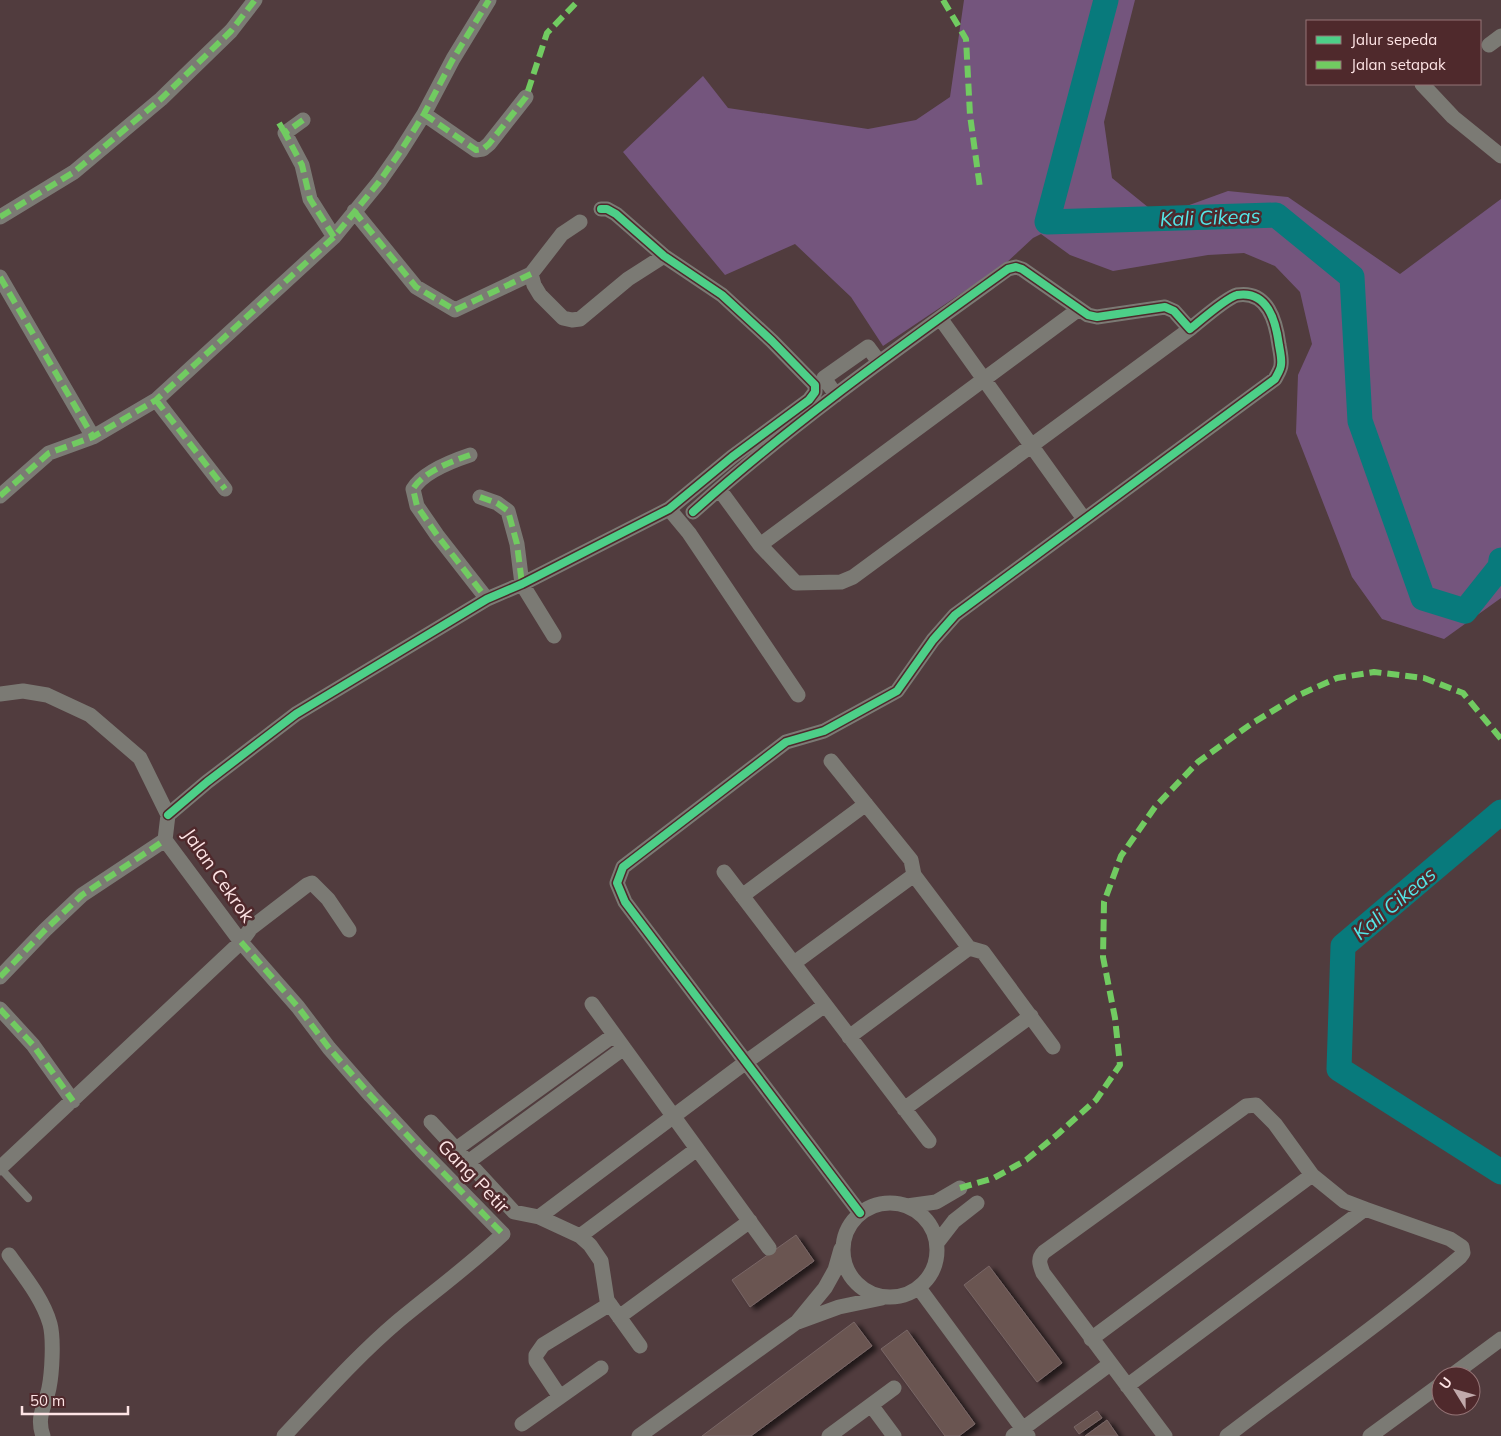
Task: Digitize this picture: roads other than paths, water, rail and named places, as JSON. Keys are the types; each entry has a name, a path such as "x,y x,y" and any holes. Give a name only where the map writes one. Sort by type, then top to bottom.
{"street":[{"path":"0,217 74,172 154,105 231,31 255,0"},
{"path":"0,496 49,453 93,437 156,400 334,237 400,152 424,114 453,59 489,0"},
{"path":"1423,85 1453,117 1501,156"},
{"path":"424,114 476,150 483,149 526,97"},
{"path":"303,120 282,128 302,165 310,200 334,237"},
{"path":"168,815 207,782 296,714 487,599 522,584 669,509 732,457 809,400 815,392 815,385 772,341 722,295 664,256 616,214 607,209 601,209"},
{"path":"354,211 416,287 455,310 531,274 562,234 580,222"},
{"path":"531,274 534,285 540,295 563,318 580,319 628,279 664,256"},
{"path":"693,512 836,395 1008,269 1016,267 1022,269 1088,315 1096,317 1165,307 1174,311 1190,329"},
{"path":"0,277 93,437"},
{"path":"719,489 760,545 796,583 841,582 853,577 1229,299 1237,295 1253,296 1263,302 1274,318 1277,328 1282,364 1276,379 955,615 933,640 898,691 824,731 786,742 623,867 617,883 625,902 860,1213"},
{"path":"760,545 1079,309"},
{"path":"940,318 1084,519"},
{"path":"836,395 824,378 868,347 879,362"},
{"path":"156,400 226,489"},
{"path":"470,455 449,462 417,483 413,489 417,506 487,599"},
{"path":"480,497 497,503 508,511 516,544 522,584 554,636"},
{"path":"669,509 689,533 798,695"},
{"name":"Jalan Cekrok","path":"0,694 23,691 47,695 90,715 140,758 168,815 165,840 241,942 0,1168"},
{"path":"831,761 911,860 914,875 968,948 983,952 1053,1047"},
{"path":"742,896 866,804"},
{"path":"0,977 82,895 165,840"},
{"path":"724,872 929,1141"},
{"path":"794,963 914,875"},
{"path":"241,942 251,928 307,885 312,884 328,899 349,930"},
{"name":"Gang Petir","path":"241,942 298,1007 329,1048 371,1096 420,1150 503,1234 483,1253 375,1342 330,1386 284,1436"},
{"path":"849,1037 968,948"},
{"path":"592,1004 769,1248"},
{"path":"539,1217 825,1005"},
{"path":"0,1009 33,1045 73,1101"},
{"path":"904,1109 1030,1016"},
{"path":"456,1149 614,1035"},
{"path":"468,1162 624,1048"},
{"path":"534,1093 544,1106"},
{"path":"1165,1436 1043,1273 1039,1261 1044,1252 1094,1215 1246,1106 1256,1105 1266,1113 1294,1147 1312,1175 1344,1201 1450,1240 1462,1247 1463,1253 1415,1295 1227,1436"},
{"path":"431,1122 514,1212 539,1217 580,1236 590,1245 601,1261 607,1300 640,1346"},
{"path":"580,1236 698,1149"},
{"path":"1091,1339 1312,1175"},
{"path":"639,1436 797,1322 825,1288 835,1270 848,1228 860,1213 875,1205 891,1203 907,1206 936,1202 960,1188"},
{"path":"937,1244 954,1220 977,1204"},
{"path":"797,1322 839,1307 902,1296 919,1288 930,1275 936,1260 937,1244 932,1228 921,1215 907,1206"},
{"path":"1127,1386 1365,1209"},
{"path":"619,1317 750,1221"},
{"path":"843,1245 844,1264 852,1280 866,1292 884,1298"},
{"path":"9,1255 29,1283 50,1325 52,1370 39,1422 43,1436"},
{"path":"919,1288 1021,1434 1110,1364"},
{"path":"560,1397 536,1362 536,1355 543,1346 610,1304"},
{"path":"1465,1366 1501,1339"},
{"path":"522,1424 601,1368"},
{"path":"829,1436 894,1388"},
{"path":"1370,1436 1431,1391"},
{"path":"871,1405 894,1436"}],"lane":[{"path":"0,1168 28,1198"}],"waterway":[{"name":"Kali Cikeas","path":"1106,0 1047,222 1276,215 1352,277 1360,421 1423,598 1465,611 1500,567 1501,560"},
{"name":"Kali Cikeas","path":"1501,812 1343,946 1339,1069 1501,1172"}]}
